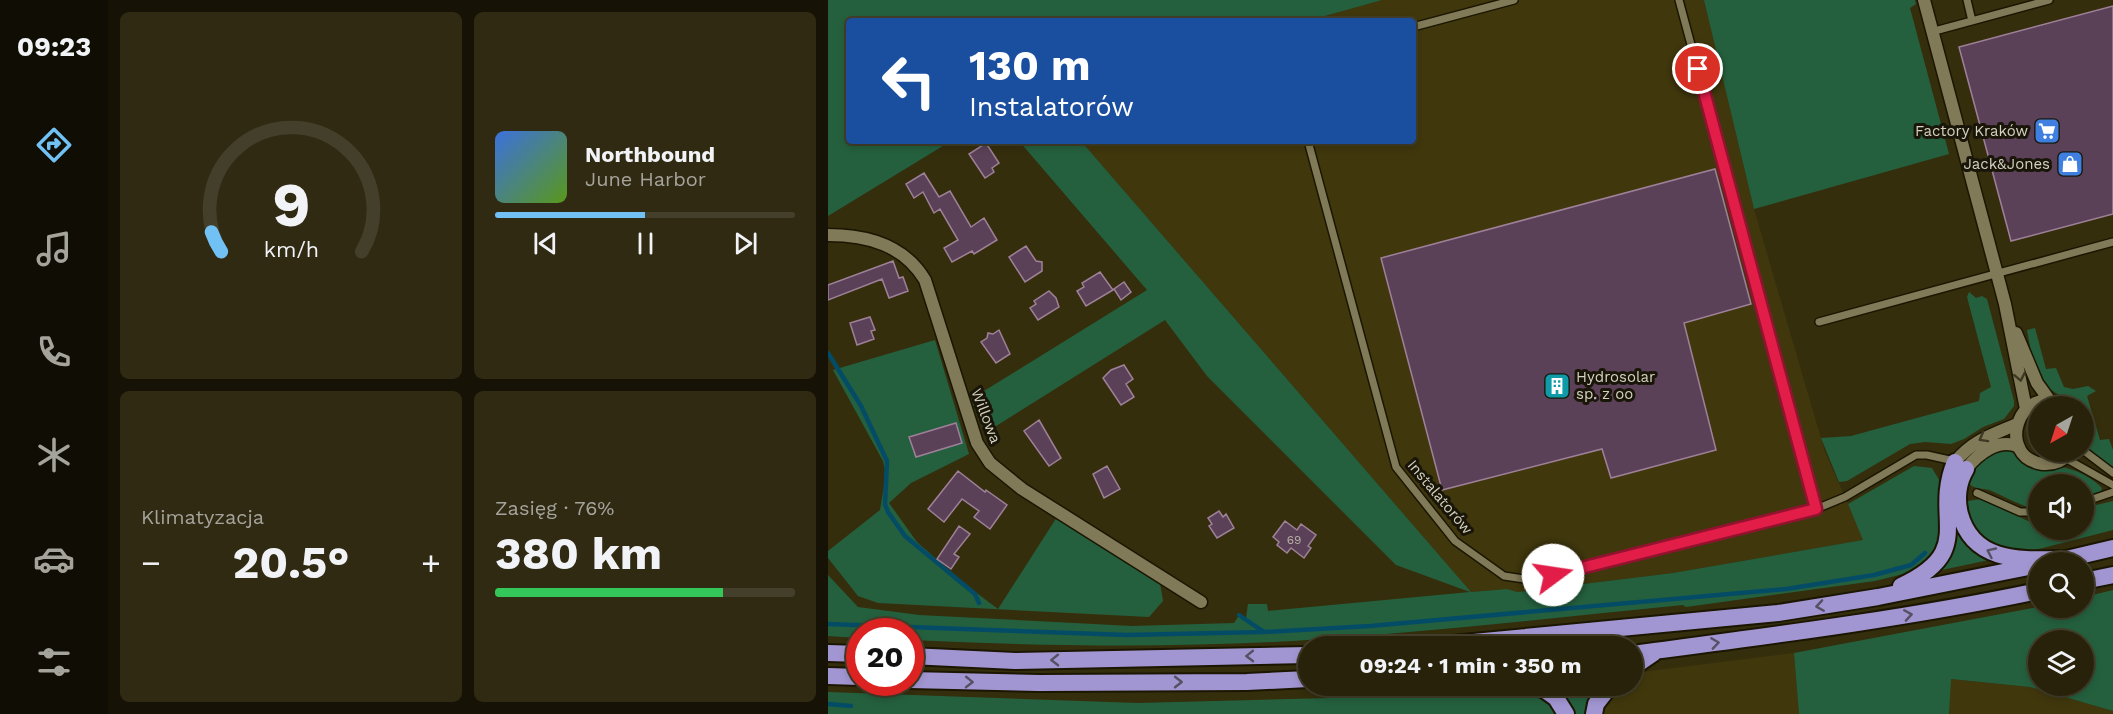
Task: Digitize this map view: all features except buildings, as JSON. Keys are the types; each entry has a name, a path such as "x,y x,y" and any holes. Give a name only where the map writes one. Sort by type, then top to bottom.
{"highway":[{"path":"1960,465 1959,510 1973,540 1996,555 2028,559"},
{"path":"1878,597 1921,577 1941,559 1949,541 1947,487 1960,465"},
{"path":"2094,553 2113,548"},
{"path":"1545,636 1778,613 1878,597 2028,567"},
{"path":"2094,579 2113,575"},
{"path":"1643,652 1949,609 2028,593"},
{"path":"1643,660 1657,650"},
{"path":"828,653 846,654"},
{"path":"924,657 1015,661 1298,655"},
{"path":"828,676 846,677"},
{"path":"924,680 1040,683 1246,682 1298,679"},
{"path":"1554,696 1566,714"},
{"path":"1594,714 1596,704 1602,696"}],"street":[{"path":"1924,0 2005,304 2037,383 2046,396"},
{"name":"Willowa","path":"828,235 869,239 899,251 914,262 925,280 977,443 990,463 1022,489 1201,602"},
{"path":"2005,304 2026,409 2017,424 2019,447"},
{"path":"1960,465 1964,451 1984,436 2017,424"},
{"path":"1960,465 1994,447 2012,443 2028,457"},
{"path":"2037,462 2051,464 2055,462"}],"lane":[{"path":"1416,26 1514,0"},
{"path":"1679,0 1816,509"},
{"path":"1967,0 1972,21"},
{"path":"1932,32 2049,0"},
{"name":"Instalatorów","path":"1309,144 1396,466 1455,541 1504,576 1531,580 1816,509 1845,496 1911,457 1927,455 1960,465"},
{"path":"1819,322 2113,242"},
{"path":"2094,460 2113,473"},
{"path":"2078,462 2113,485"},
{"path":"2094,499 2113,492"},
{"path":"1977,493 2020,512 2028,512"}],"shaded area":[{"path":"1382,0 1704,0 1754,209 1825,452 1864,540 1673,573 1517,592 1507,589 1471,592 1084,144 1416,144 1416,18 1318,18"},
{"path":"1794,653 1799,714 1600,714 1601,707 1609,696 1643,696 1643,672"},
{"path":"1950,679 2028,687 2028,696 2061,696 2113,711 2113,714 1949,714"}],"green space":[{"path":"828,0 1382,0 1318,18 846,18 846,144 946,144 828,216"},
{"path":"1704,0 1915,0 1916,4 1910,8 1949,154 1754,209"},
{"path":"1022,144 1084,144 1471,592 1507,589 1517,592 1673,573 1863,540 1848,504 1914,466 1932,468 1941,483 1938,502 1941,538 1934,553 1922,564 1907,573 1875,581 1686,607 1683,605 1390,634 1298,636 1298,641 1245,643 1006,644 924,641 924,618 846,618 846,637 828,636 828,575 858,607 919,615 1132,626 1234,623 1240,614 1246,618 1248,604 1267,604 1268,611 1470,592 1396,565 1207,376 1165,320 985,433 971,399 1147,290"},
{"path":"1969,292 1976,298 1982,296 1987,299 2014,406 2004,419 1983,427 1964,439 1951,444 1925,442 1910,444 1847,481 1839,482 1821,438 1851,436 1979,401 1980,393 1991,387 1967,297"},
{"path":"2035,328 2046,369 2056,368 2064,387 2073,389 2088,386 2096,391 2087,396 2061,396 2043,385 2032,357 2027,330"},
{"path":"935,340 969,454 911,483 889,503 917,542 966,585 998,609 1057,517 1160,583 1163,601 1149,617 878,603 858,596 828,558 828,551 880,510 886,474 883,461 833,370"},
{"path":"2094,420 2100,440 2109,439 2113,450 2113,468 2094,453"},
{"path":"2009,450 2028,458 2028,462 2041,462 2083,474 2028,474 2028,507 1991,491 1973,487 1967,482 1978,464 2001,451"},
{"path":"2094,481 2102,488 2100,494 2094,496"},
{"path":"1981,499 2028,521 2028,540 2074,540 2015,555 1989,546 1970,524 1965,509 1968,501"},
{"path":"2113,501 2113,530 2094,535 2094,506"},
{"path":"1957,528 1975,550 1989,560 1937,571 1951,552"},
{"path":"2113,590 2113,711 2061,696 2094,696 2094,630 2028,630 2028,687 1951,679 1949,714 1799,714 1794,653 2028,609 2028,618 2094,618 2094,595"},
{"path":"828,692 846,693 846,696 924,695 1138,703 1410,696 1538,696 1556,709 1558,714 828,714"},
{"path":"1556,696 1597,696 1588,714 1572,714"}],"waterway":[{"path":"828,353 861,406 887,461 885,504 888,512 905,536 975,594 979,603"},
{"path":"828,624 1127,635 1264,632 1370,626 1786,589 1874,575 1911,565 1925,553"},
{"path":"1239,615 1264,632"},
{"path":"828,704 851,706"}],"place":[{"name":"Factory Kraków","path":"2047,131"},
{"name":"Jack&Jones","path":"2070,164"},
{"name":"Hydrosolar sp. z oo","path":"1557,386"}],"route":[{"path":"1553,575 1816,509 1698,69"}]}
